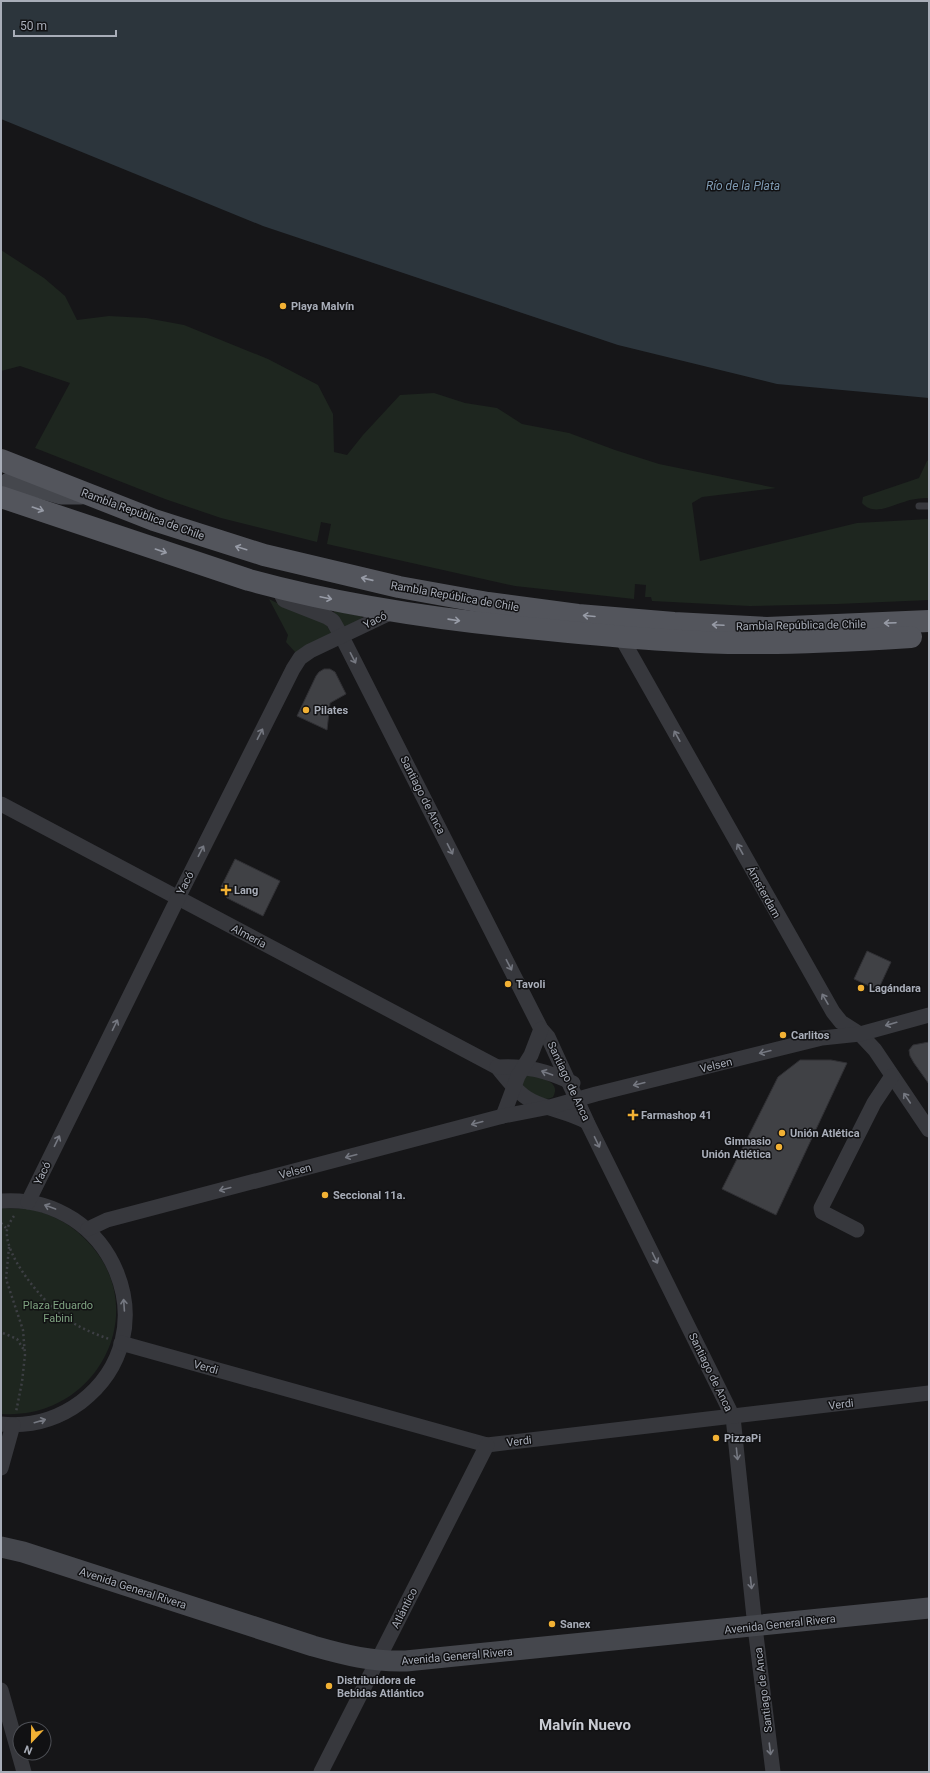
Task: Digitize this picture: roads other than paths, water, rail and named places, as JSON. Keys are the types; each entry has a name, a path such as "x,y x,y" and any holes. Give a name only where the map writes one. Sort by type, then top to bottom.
{"main road":[{"name":"Rambla República de Chile","path":"1,460 154,520 264,555 399,587 488,603 578,615 659,622 759,627 929,621"},
{"path":"1,493 9,483 15,481 61,494 88,494"},
{"name":"Rambla República de Chile","path":"1,497 200,564 278,588 392,612 496,625 621,637 763,643 929,636"},
{"name":"Avenida General Rivera","path":"1,1547 23,1552 313,1646 361,1659 377,1661 406,1661 755,1627 929,1608"}],"street":[{"name":"Santiago de Anca","path":"278,588 284,600 327,617 332,621 342,637 541,1029 548,1037 576,1100 733,1417 755,1627 773,1772"},
{"name":"Yacó","path":"28,1202 293,669 300,658 310,651 392,612"},
{"name":"Ámsterdam","path":"621,637 832,1012 841,1022 860,1034 875,1050 929,1130"},
{"name":"Almería","path":"1,804 497,1067 514,1086 532,1101 569,1113 587,1122"},
{"name":"Velsen","path":"88,1229 107,1220 503,1116 550,1107 596,1094 822,1038 860,1034 929,1015"},
{"name":"Santiago de Anca","path":"514,1086 523,1066 532,1055 541,1029"},
{"path":"497,1067 523,1066 534,1068 596,1094"},
{"path":"857,1230 822,1212 821,1208 874,1103 892,1076"},
{"path":"503,1116 514,1086"},
{"path":"1,1201 28,1202 49,1206 88,1229 102,1244 113,1262 121,1282 125,1302 125,1316 121,1343 114,1362 103,1380 89,1396 78,1404 54,1417 34,1423 7,1424 1,1468"},
{"name":"Verdi","path":"121,1343 487,1445 929,1393"},
{"name":"Atlántico","path":"321,1772 487,1445"},
{"path":"1,1690 24,1772"}],"lane":[{"path":"919,506 929,506"}],"water":[{"name":"Río de la Plata","path":"1,1 929,1 929,398 777,384 618,345 263,226 1,119"}],"place":[{"name":"Playa Malvín","path":"283,306"},
{"name":"Pilates","path":"306,710"},
{"name":"Lang","path":"226,890"},
{"name":"Tavoli","path":"508,984"},
{"name":"Lagándara","path":"861,988"},
{"name":"Carlitos","path":"783,1035"},
{"name":"Farmashop 41","path":"633,1115"},
{"name":"Unión Atlética","path":"782,1133"},
{"name":"Gimnasio Unión Atlética","path":"779,1147"},
{"name":"Seccional 11a.","path":"325,1195"},
{"name":"PizzaPi","path":"716,1438"},
{"name":"Sanex","path":"552,1624"},
{"name":"Distribuidora de Bebidas Atlántico","path":"329,1686"}],"district":[{"name":"Malvín Nuevo","path":"585,1725"}],"park label":[{"name":"Plaza Eduardo Fabini","path":"58,1311"}]}
